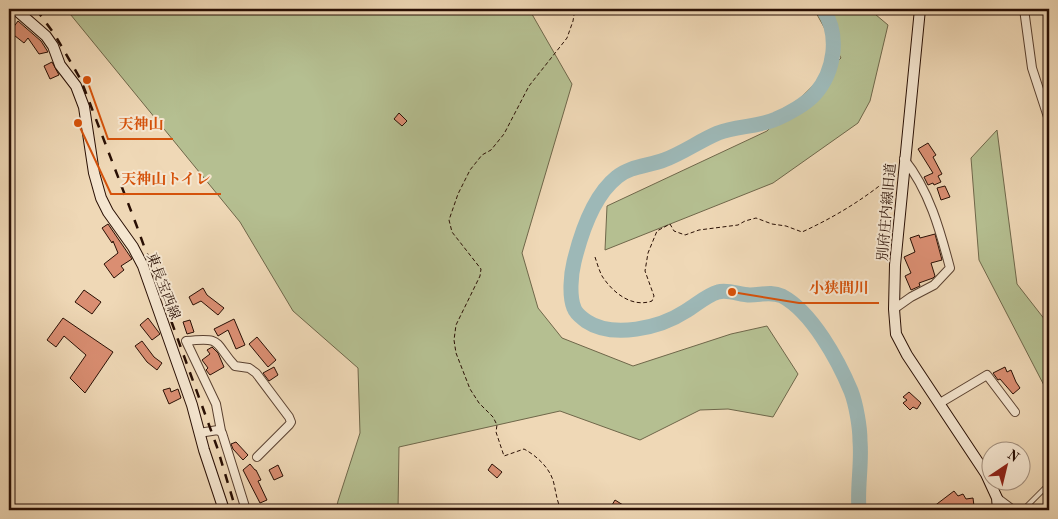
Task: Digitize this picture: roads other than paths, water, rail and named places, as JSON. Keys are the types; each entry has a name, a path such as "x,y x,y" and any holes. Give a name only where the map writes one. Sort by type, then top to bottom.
{"main road":[{"name":"東長宝西線","path":"15,9 46,36 53,46 63,71 76,86 84,108 94,173 101,198 143,266 186,388 224,510"},
{"name":"別府庄内線旧道","path":"920,9 895,266 894,309 896,334 907,355 986,474 997,498 998,510"}],"street":[{"path":"1024,9 1032,68 1049,120"},
{"path":"894,309 911,297 934,285 950,268 926,194 913,171 904,162"},
{"path":"246,510 221,431 216,404 186,341 206,339 220,344 235,366 249,368 256,373 289,417 291,422 289,425 257,457"},
{"path":"940,403 987,375 1015,412"},
{"path":"199,433 210,430 221,431"},
{"path":"997,498 1013,510"}],"lane":[{"path":"1023,510 1045,488 1049,491"}],"waterway":[{"path":"823,9 832,30 833,53 827,75 815,94 797,108 776,119 762,124 718,133 671,157 634,168 617,177 601,194 584,227 573,267 571,291 575,310 586,321 609,329 623,330 636,329 663,322 686,311 710,295 722,291 750,295 774,294 782,296 793,303 804,313 823,338 839,365 853,396 860,435 859,510"}],"railway":[{"path":"36,9 55,35 81,80 136,224 217,447 236,510"}],"place":[{"name":"天神山","path":"87,80"},
{"name":"天神山トイレ","path":"78,123"},
{"name":"小狭間川","path":"732,292"}]}
